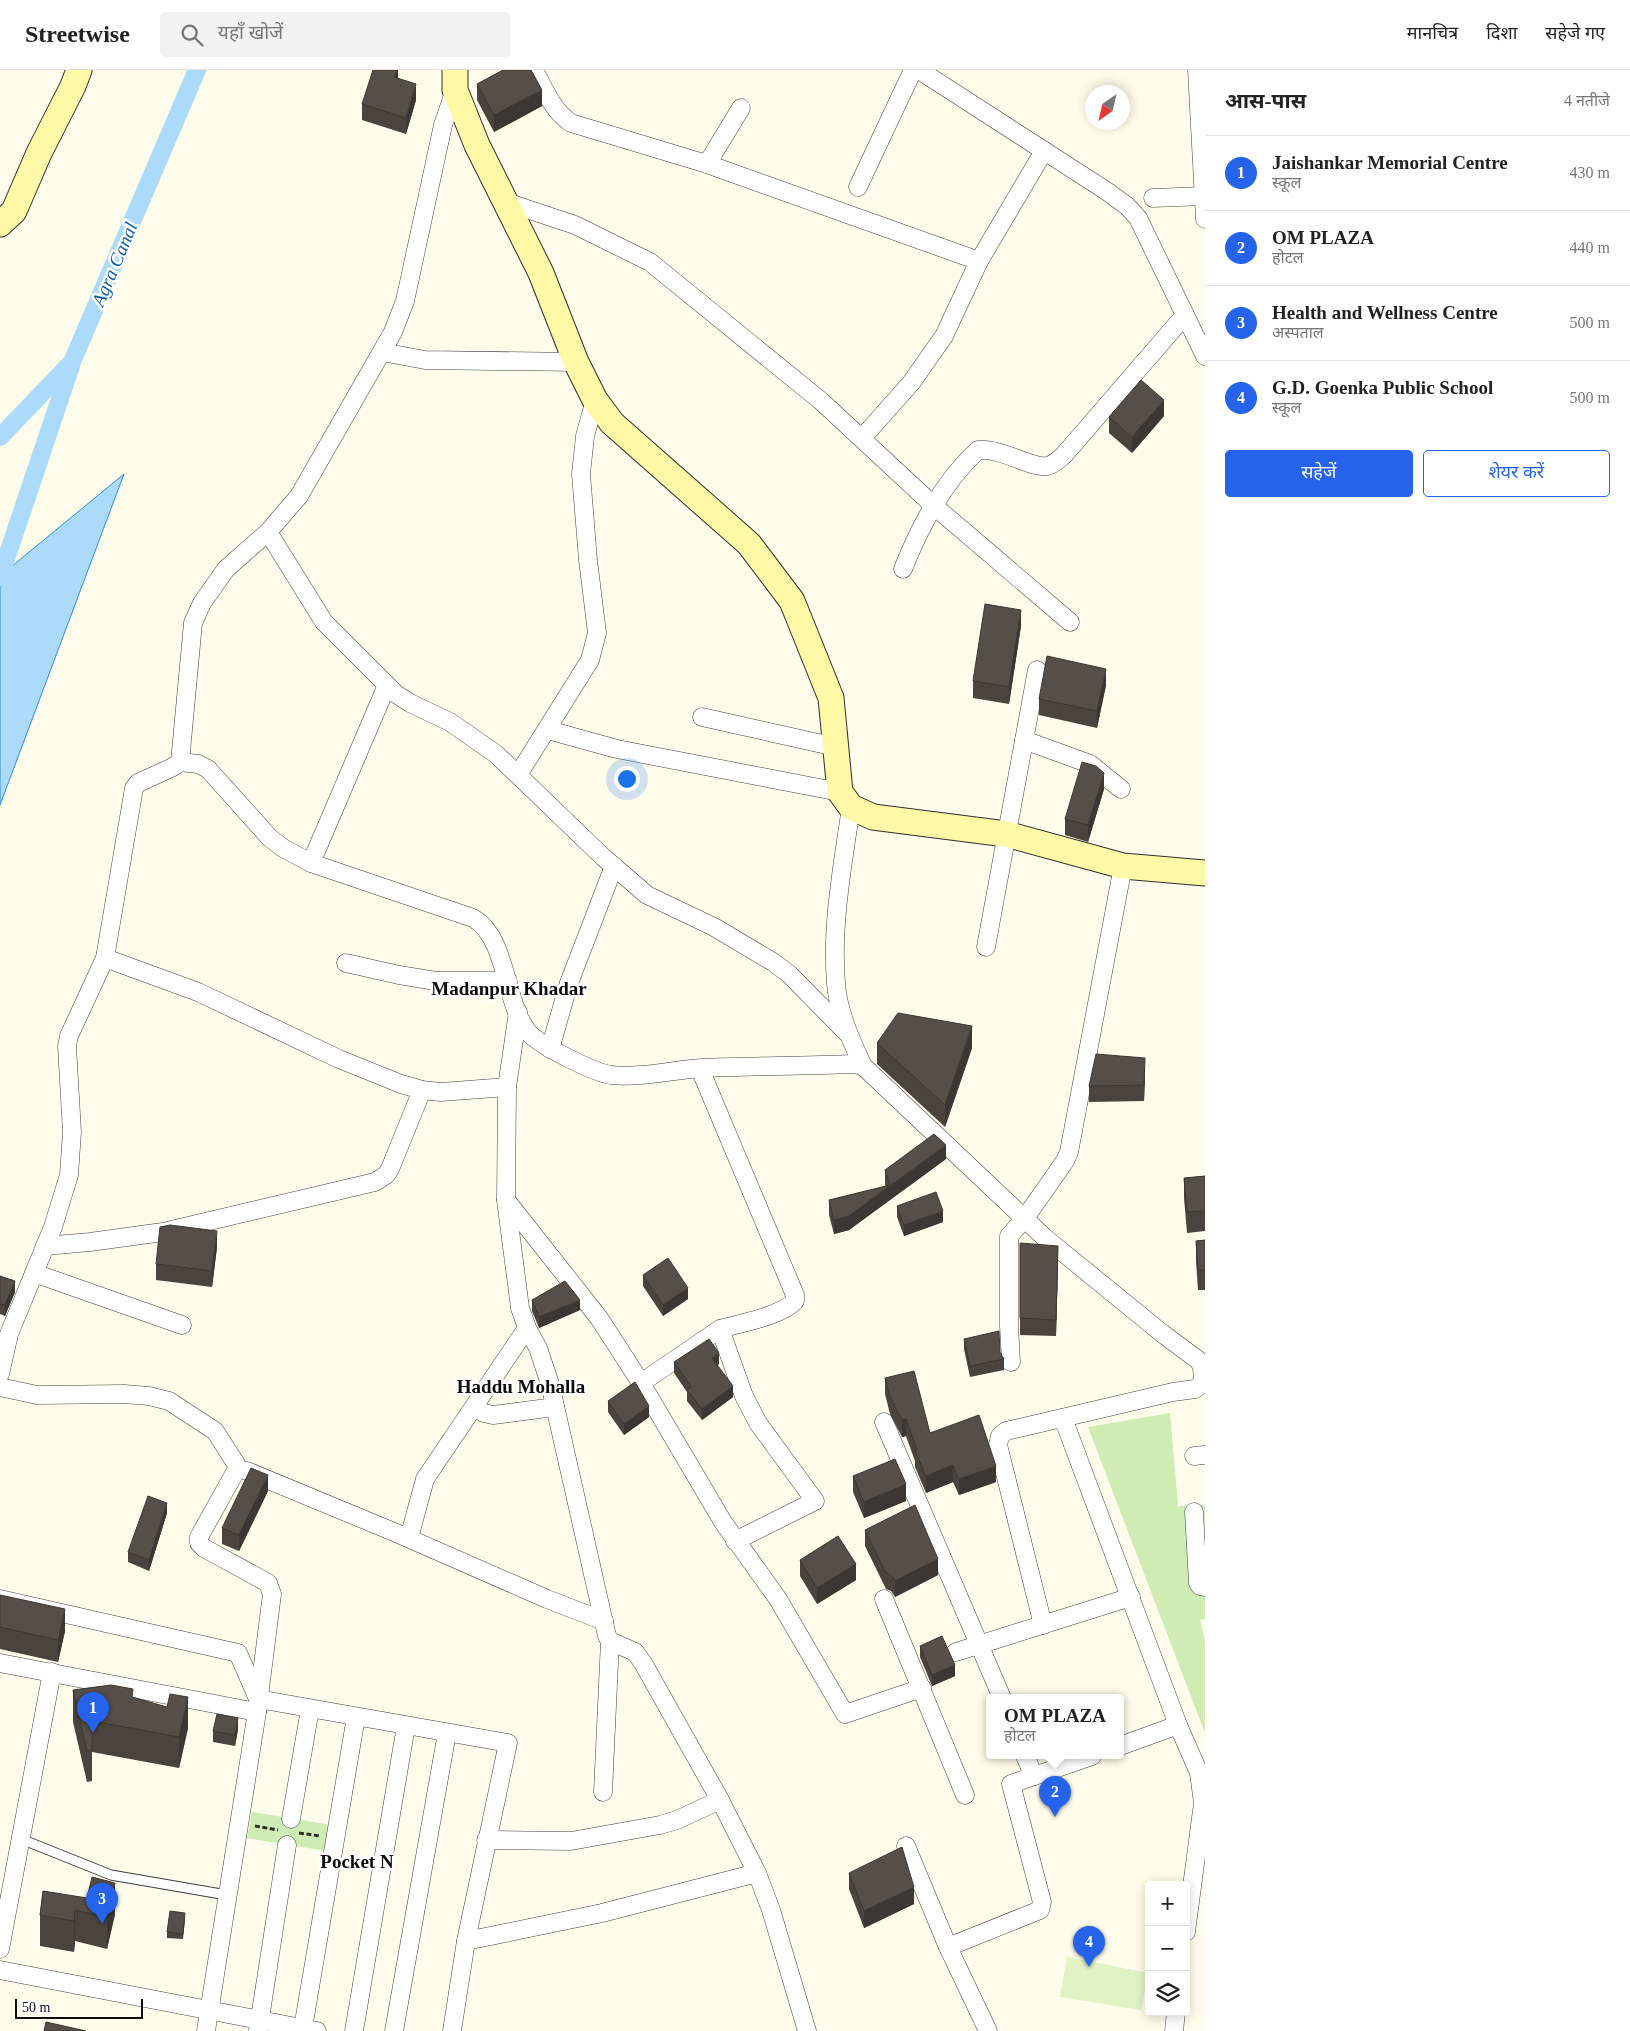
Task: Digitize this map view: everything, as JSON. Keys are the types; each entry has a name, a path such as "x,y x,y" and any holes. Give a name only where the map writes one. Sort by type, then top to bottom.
{"street":[{"path":"0,224 14,211 39,153 73,86 79,70"},
{"path":"534,70 553,105 571,123 708,164 978,261"},
{"path":"858,187 913,70"},
{"path":"919,70 1108,192 1134,212 1205,356"},
{"path":"1197,70 1203,127 1205,219"},
{"path":"455,80 477,145 541,273 576,362 595,400 612,423 749,544 774,574 792,601 830,695 845,799 839,889 836,984 848,1034 864,1066 1044,1236 1163,1334 1198,1360 1202,1366 1203,1383 1195,1389 1173,1392 1006,1431 1000,1436 998,1445 1043,1625"},
{"path":"180,762 193,623 202,604 226,569 268,532 299,496 393,332 405,301 443,125 455,80"},
{"path":"708,164 741,108"},
{"path":"862,438 928,361 944,336 978,261 1044,151"},
{"path":"1153,198 1204,196"},
{"path":"506,202 575,225 650,262 814,395 934,505 1070,622"},
{"path":"902,570 913,544 934,505 978,450 999,452 1038,465 1047,466 1055,462 1064,455 1185,315"},
{"path":"382,352 425,360 576,362"},
{"path":"518,775 548,730 590,660 597,633 588,560 581,474 585,436 595,400"},
{"path":"268,532 324,622 396,694 458,727 496,754 647,895 714,927 774,962 789,974 848,1034"},
{"path":"986,947 1037,670"},
{"path":"311,863 387,684"},
{"path":"702,718 836,747"},
{"path":"548,730 617,749 845,799 873,817 1006,834 1123,866 1205,872"},
{"path":"1024,740 1090,764 1121,789"},
{"path":"0,1374 9,1334 45,1246 69,1175 72,1132 67,1046 69,1036 105,958 134,788 138,783 180,762 198,764 208,769 270,838 283,848 311,863 474,918 481,923 490,936 518,1012 528,1032 550,1048 597,1071 609,1074 643,1074 700,1069 853,1064 864,1066"},
{"path":"550,1048 569,983 614,866"},
{"path":"1011,1362 1009,1236 1025,1218 1065,1161 1069,1152 1123,866"},
{"path":"105,958 198,992 339,1059 401,1084 422,1090 441,1092 507,1087"},
{"path":"346,963 436,981 508,981"},
{"path":"518,1012 507,1087 506,1200 520,1308 527,1328 538,1348 555,1406 607,1636 610,1641 603,1792"},
{"path":"641,1383 720,1329 768,1315 791,1305 796,1300 700,1069"},
{"path":"45,1246 163,1232 375,1182 386,1175 390,1169 422,1090"},
{"path":"506,1200 584,1298 641,1383 723,1522 778,1598 845,1714 922,1688"},
{"path":"34,1273 182,1325"},
{"path":"409,1538 425,1479 527,1328"},
{"path":"720,1329 744,1396 758,1423 815,1500 735,1540"},
{"path":"0,1387 37,1395 124,1394 149,1396 169,1401 215,1431 238,1467 604,1621"},
{"path":"474,1406 484,1413 493,1415 555,1406"},
{"path":"1063,1418 1178,1725 1199,1773 1203,1803 1187,1926"},
{"path":"884,1422 1000,1694"},
{"path":"206,2031 258,1705 272,1589 268,1583 204,1548 198,1540 238,1467"},
{"path":"1194,1512 1198,1583 1200,1586 1205,1587"},
{"path":"956,1652 1131,1597"},
{"path":"0,1599 238,1653 258,1705"},
{"path":"884,1599 965,1795"},
{"path":"610,1641 635,1652 643,1663 720,1800 757,1873 771,1910 807,2031"},
{"path":"0,1663 258,1705 310,1709 508,1743 466,1941 452,2031"},
{"path":"0,1949 52,1672"},
{"path":"292,1819 310,1709"},
{"path":"0,1970 209,2010 259,2025 310,2030 356,1717"},
{"path":"1124,1745 1178,1725"},
{"path":"354,2031 406,1726"},
{"path":"394,2031 447,1733"},
{"path":"1027,1759 1034,1776"},
{"path":"948,1947 1040,1910 1042,1902 1011,1784 1083,1759"},
{"path":"486,1840 571,1841 660,1825 677,1820 720,1800"},
{"path":"259,2025 287,1845"},
{"path":"906,1846 948,1947 988,2031"},
{"path":"466,1941 602,1913 757,1873"},
{"path":"1174,2031 1176,2016"}],"lane":[{"path":"21,1840 111,1875 228,1895"}],"green space":[{"path":"1170,1413 1178,1506 1205,1505 1205,1619 1200,1620 1205,1641 1205,1733 1088,1427"},
{"path":"252,1812 331,1825 327,1851 247,1838"},
{"path":"1067,1957 1145,1972 1145,1992 1141,2010 1060,1997"}],"water":[{"path":"124,474 0,805 0,576"}],"building":[{"path":"373,70 397,70 394,77 416,84 406,118 362,104"},
{"path":"503,70 531,70 542,90 494,115 477,84"},
{"path":"1141,380 1164,400 1132,437 1109,417"},
{"path":"985,604 1021,610 1009,687 973,681"},
{"path":"1047,656 1106,669 1097,711 1039,699"},
{"path":"1082,762 1096,766 1104,773 1088,825 1065,819"},
{"path":"898,1013 972,1026 945,1105 877,1043"},
{"path":"1096,1054 1145,1058 1144,1085 1089,1086"},
{"path":"934,1134 946,1145 849,1216 834,1220 829,1200 890,1185 885,1170"},
{"path":"1205,1176 1205,1211 1187,1212 1184,1178"},
{"path":"936,1192 943,1211 904,1225 897,1206"},
{"path":"170,1225 217,1231 212,1271 156,1264 160,1227"},
{"path":"1205,1240 1205,1270 1198,1270 1196,1241"},
{"path":"1020,1243 1058,1246 1056,1320 1020,1318"},
{"path":"668,1258 688,1288 663,1305 643,1275"},
{"path":"0,1276 15,1281 5,1305 0,1304"},
{"path":"565,1281 580,1300 539,1317 532,1300"},
{"path":"999,1331 1000,1352 1004,1359 970,1366 964,1339"},
{"path":"709,1339 719,1353 712,1358 733,1386 702,1409 687,1390 691,1387 674,1362"},
{"path":"914,1371 930,1433 979,1415 996,1466 959,1479 953,1465 926,1476 915,1451 917,1450 906,1419 902,1420 890,1397 885,1378"},
{"path":"635,1382 649,1406 624,1424 608,1401"},
{"path":"895,1459 906,1484 864,1502 853,1476"},
{"path":"251,1468 268,1475 239,1535 222,1528"},
{"path":"148,1496 167,1503 149,1560 128,1552"},
{"path":"915,1505 938,1559 895,1581 891,1575 886,1573 865,1530"},
{"path":"838,1536 856,1564 817,1588 800,1560"},
{"path":"0,1595 65,1609 58,1640 0,1627"},
{"path":"942,1636 955,1665 932,1675 920,1646"},
{"path":"111,1685 133,1689 132,1697 167,1707 170,1694 188,1697 179,1737 92,1721 92,1750 87,1751 73,1690"},
{"path":"217,1714 238,1718 235,1735 213,1731"},
{"path":"902,1847 914,1887 864,1911 849,1873"},
{"path":"92,1877 115,1883 107,1918 75,1910 74,1921 40,1915 43,1891 87,1898"},
{"path":"170,1911 185,1913 183,1934 167,1932"},
{"path":"46,2022 86,2031 44,2031"}],"waterway":[{"name":"Agra Canal","path":"0,437 72,362 197,70"},
{"path":"0,577 71,366"}],"place":[{"name":"Jaishankar Memorial Centre","path":"93,1733"},
{"name":"OM PLAZA","path":"1055,1817"},
{"name":"Health and Wellness Centre","path":"102,1924"},
{"name":"G.D. Goenka Public School","path":"1089,1967"}],"district":[{"name":"Madanpur Khadar","path":"509,988"},
{"name":"Haddu Mohalla","path":"521,1386"},
{"name":"Pocket N","path":"357,1861"}]}
